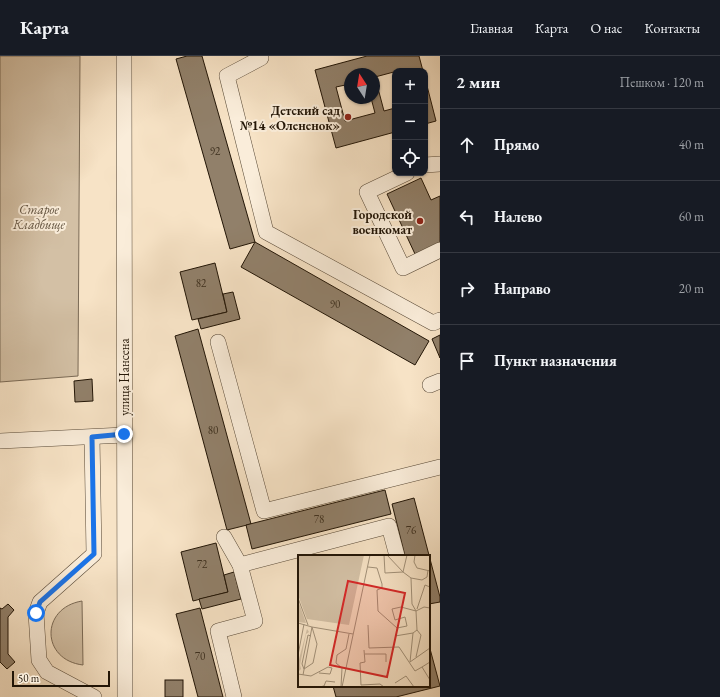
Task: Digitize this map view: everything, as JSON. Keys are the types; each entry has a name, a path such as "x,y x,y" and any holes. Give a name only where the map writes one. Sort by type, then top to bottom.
{"street":[{"name":"улица Нансена","path":"124,56 125,697"},
{"path":"260,56 261,58 227,76 266,232 433,323 440,320"},
{"path":"428,165 440,164"},
{"path":"402,176 367,192 403,268 440,250"},
{"path":"218,342 264,511 440,467"},
{"path":"0,441 124,434"},
{"path":"92,437 94,554 40,602 36,613 39,660 47,672 94,697"},
{"path":"240,565 390,526 397,555"},
{"path":"224,537 240,565 255,621 218,632 234,697"}],"green space":[{"name":"Старое Кладбище","path":"0,56 80,56 78,376 0,382"},
{"path":"82,601 83,665 69,661 59,654 53,644 51,634 53,623 59,613 68,606"}],"building":[{"path":"187,56 202,56 255,242 230,249 176,59"},
{"path":"367,56 419,56 422,68 392,68 392,72 380,76 380,68 344,68 344,85 336,87 345,121 375,113 373,104 380,104 380,96 384,111 392,109 392,133 336,148 315,70"},
{"path":"428,90 436,121 428,123"},
{"name":"Городской военкомат","path":"421,178 431,200 440,196 440,243 415,254 387,194"},
{"path":"255,242 429,341 415,365 241,267"},
{"path":"215,263 227,312 192,320 180,272"},
{"path":"233,292 240,319 201,329 198,319 227,312 223,294"},
{"path":"198,329 251,524 227,530 175,336"},
{"path":"440,335 440,358 432,339"},
{"path":"92,379 93,401 75,402 74,381"},
{"path":"385,490 391,514 252,549 246,525"},
{"path":"414,498 429,555 405,555 392,504"},
{"path":"216,543 228,592 193,601 181,552"},
{"path":"430,559 440,597 440,602 430,604"},
{"path":"234,572 241,599 202,609 199,599 228,592 224,575"},
{"path":"8,604 14,610 8,617 8,654 15,662 7,669 0,662 0,608 2,609"},
{"path":"200,608 223,697 198,697 176,614"},
{"path":"430,649 440,686 396,697 336,697 333,687 430,687"},
{"path":"165,680 183,680 183,697 165,697"}],"place":[{"name":"Детский сад №14 «Олененок»","path":"348,117"},
{"name":"Городской военкомат","path":"420,221"}],"route":[{"path":"36,613 40,602 94,554 92,437 124,434"}]}
